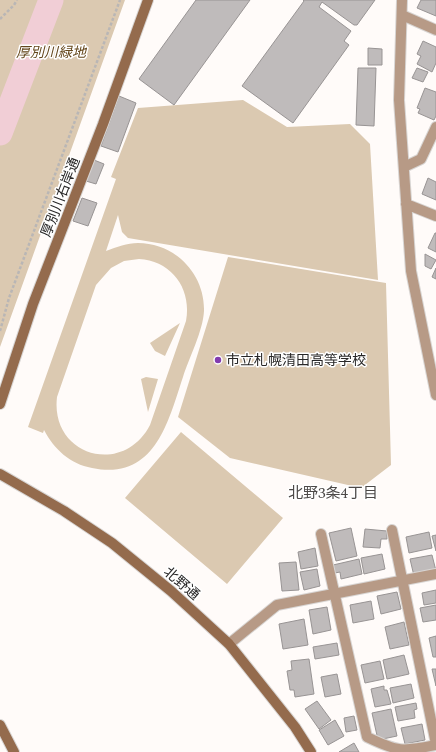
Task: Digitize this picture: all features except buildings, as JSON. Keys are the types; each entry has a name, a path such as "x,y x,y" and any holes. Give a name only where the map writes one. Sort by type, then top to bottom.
{"street":[{"name":"厚別川右岸通","path":"0,404 33,304 103,124 148,0"},
{"path":"402,0 399,100 411,271 436,394"},
{"path":"402,15 436,30"},
{"path":"404,167 421,159 436,127"},
{"path":"406,204 436,216"},
{"name":"北野通","path":"0,474 64,511 112,543 171,591 229,644 296,727 310,752"},
{"path":"321,534 367,737 389,749 406,752 436,744 392,530"},
{"path":"229,644 277,605 436,574"},
{"path":"0,725 14,752"}],"path":[{"path":"0,19 17,0"},
{"path":"0,331 8,298 120,0"}],"green space":[{"name":"厚別川緑地","path":"0,0 125,0 0,347"},
{"path":"243,100 287,127 350,124 370,144 378,280 128,238 122,232 118,215 106,251 126,244 134,243 152,244 164,248 185,263 193,273 203,297 204,311 201,327 171,412 156,444 145,457 131,466 113,470 92,468 77,463 64,455 48,437 44,430 43,433 28,427 116,179 111,177 138,108","holes":["139,259 151,261 170,271 177,279 186,298 186,321 150,425 138,441 123,451 107,455 91,453 76,445 65,434 58,417 57,397 96,285 111,268 124,261"]},
{"path":"228,257 386,283 391,465 361,488 230,458 178,417"},
{"path":"180,323 165,356 155,351 150,343"},
{"path":"146,377 158,379 148,412 141,379"},
{"path":"181,432 283,518 227,584 125,498"}],"waterway":[{"path":"0,133 51,0"}],"place":[{"name":"市立札幌清田高等学校","path":"218,360"}],"district":[{"name":"北野3条4丁目","path":"333,493"}]}
